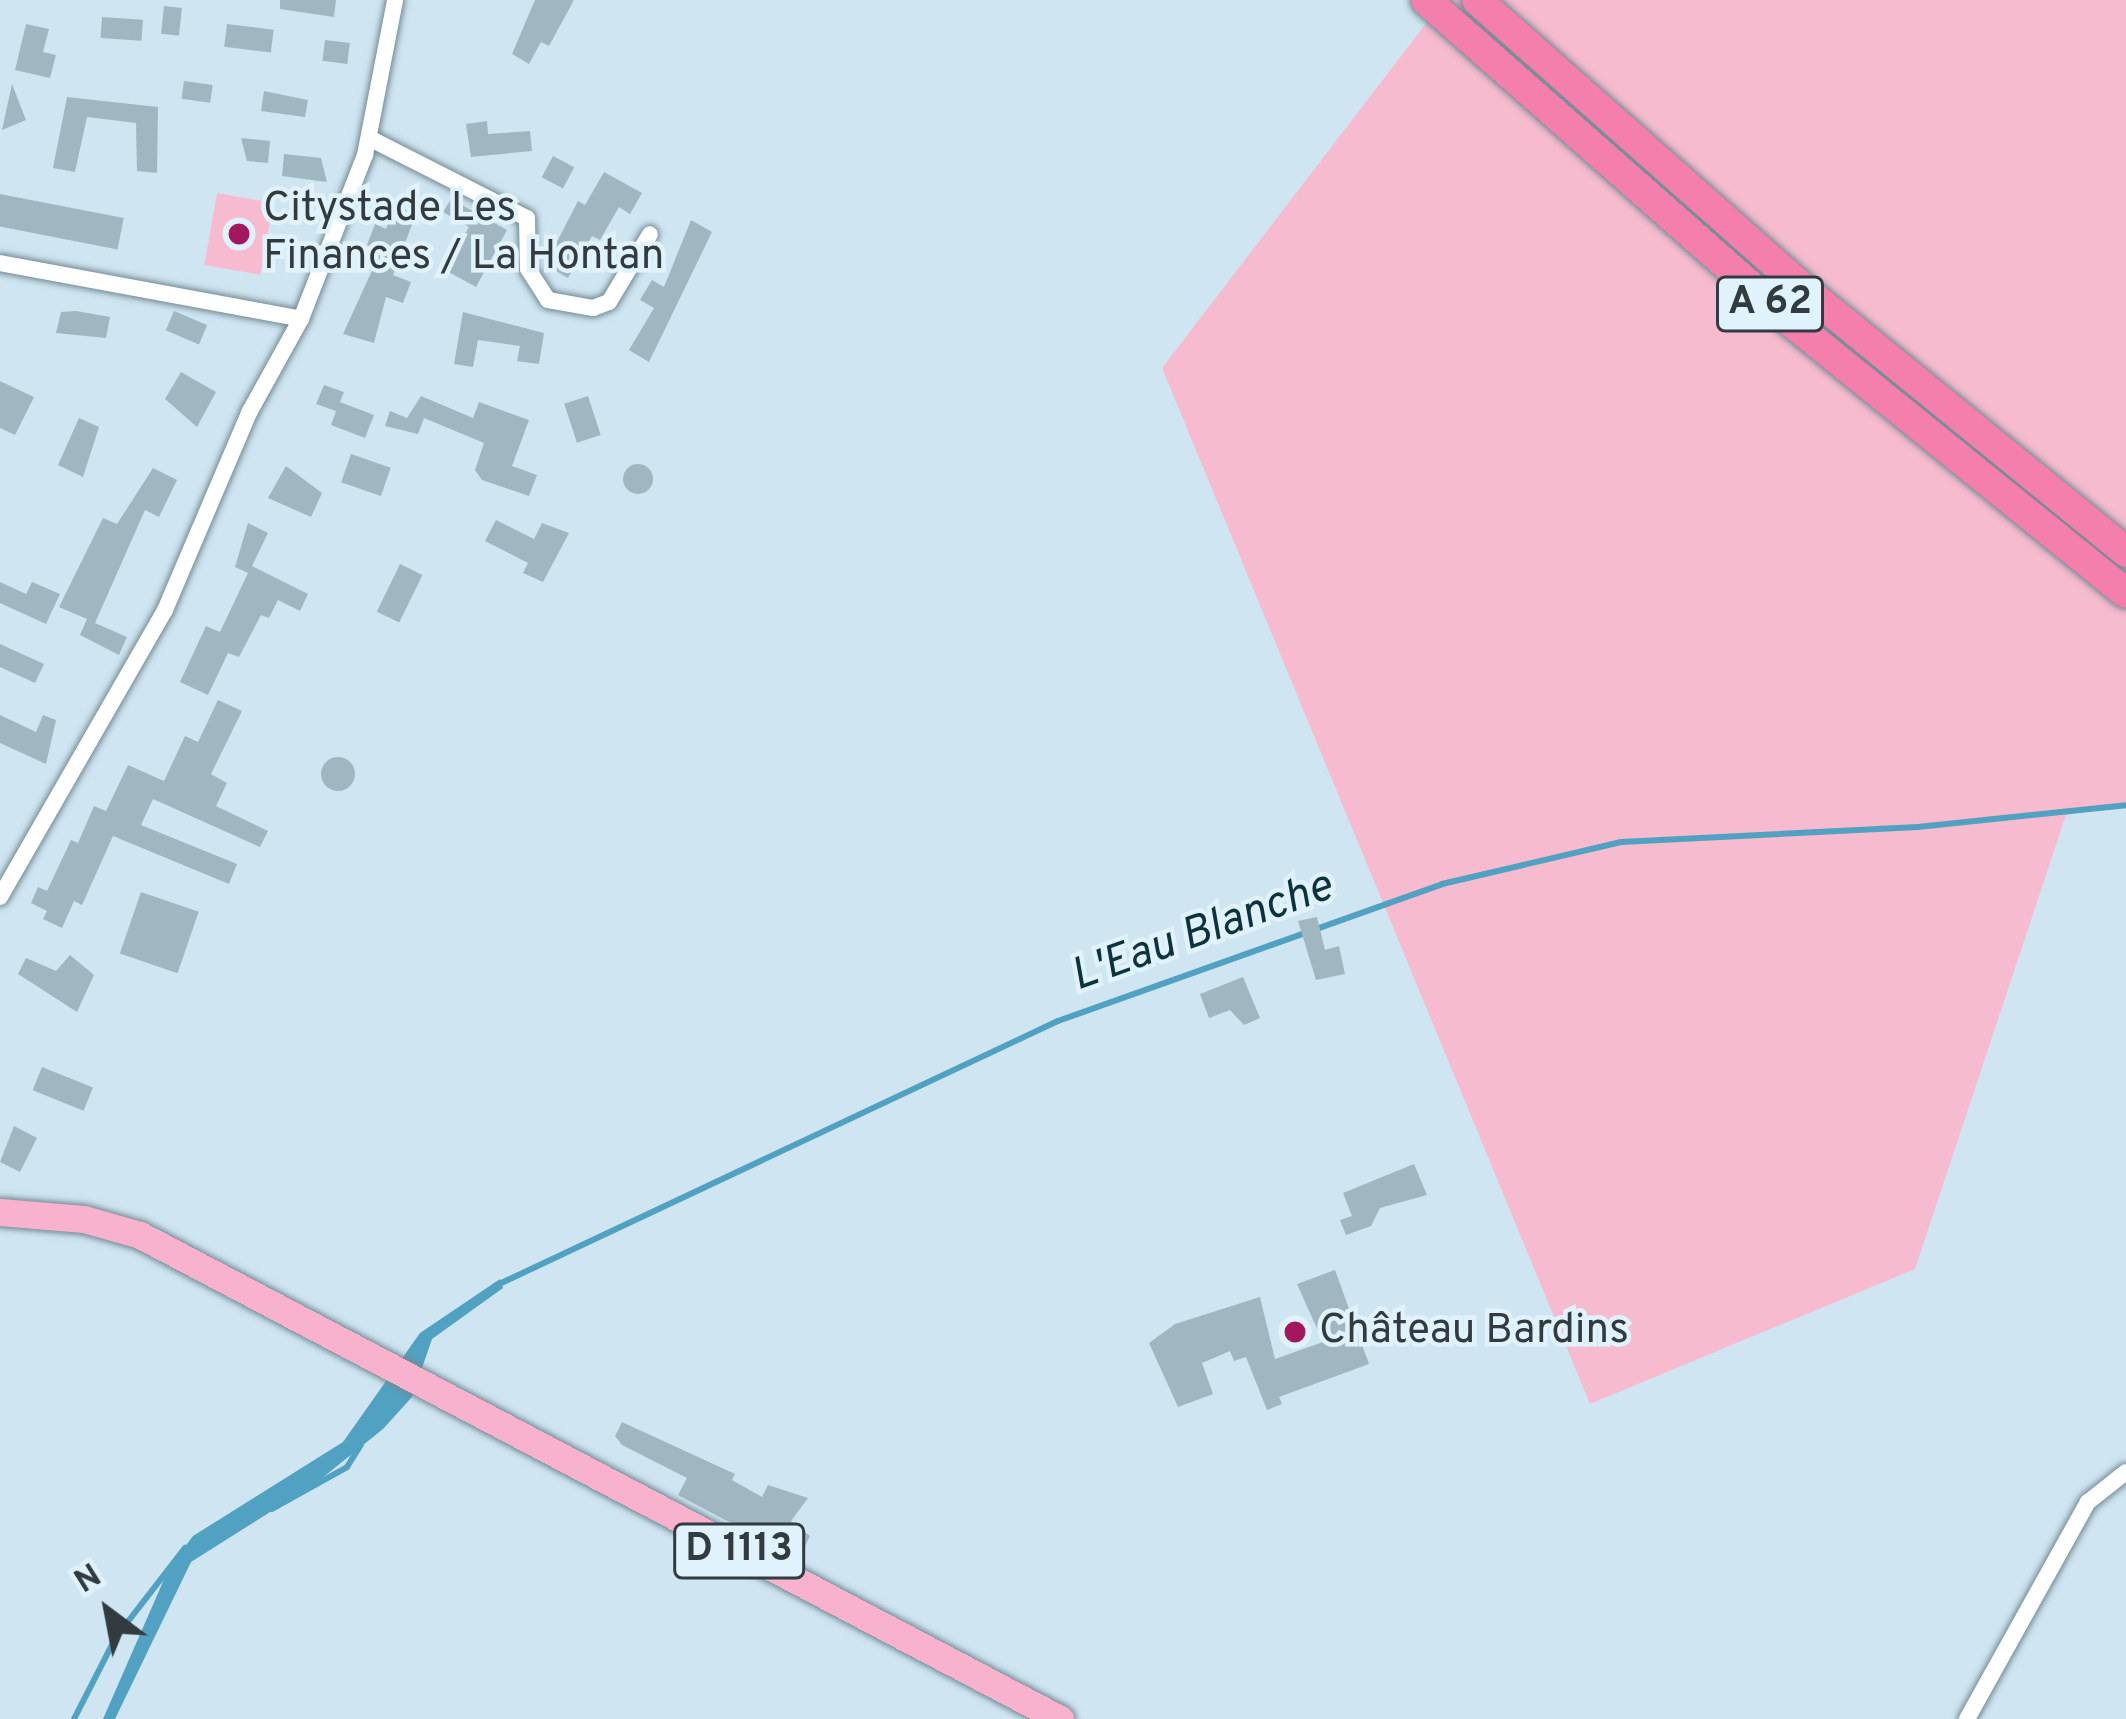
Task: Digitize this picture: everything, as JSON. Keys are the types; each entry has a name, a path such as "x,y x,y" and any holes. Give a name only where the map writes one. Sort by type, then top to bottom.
{"highway":[{"name":"A 62","path":"1426,0 1790,321 2126,593"},
{"name":"A 62","path":"1477,0 1811,295 2126,552"}],"main road":[{"name":"D 1113","path":"0,1212 84,1219 140,1235 1060,1719"}],"street":[{"path":"0,897 165,610 250,411 301,319 369,138 394,0"},
{"path":"369,138 527,218 528,269 548,300 593,308 609,302 650,234"},
{"path":"0,263 301,319"},
{"path":"1967,1719 2088,1502 2126,1472"}],"shaded area":[{"path":"1444,0 2126,0 2126,805 2066,815 1915,1269 1590,1404 1162,368"},
{"name":"Citystade Les Finances / La Hontan","path":"217,193 273,203 260,275 204,265"}],"water":[{"path":"500,1279 503,1288 432,1339 412,1397 383,1429 316,1483 191,1562 115,1719 103,1719 169,1568 193,1536 343,1442 420,1333"}],"building":[{"path":"280,0 336,0 334,17 280,9"},
{"path":"535,0 574,0 549,46 541,42 529,64 512,54"},
{"path":"164,6 182,8 179,36 161,34"},
{"path":"102,17 143,20 141,41 101,38"},
{"path":"26,24 49,29 43,52 56,55 50,78 15,70"},
{"path":"227,24 274,30 271,53 224,47"},
{"path":"325,40 350,43 347,64 322,61"},
{"path":"184,81 213,85 210,103 181,99"},
{"path":"12,84 26,120 2,130"},
{"path":"264,91 308,100 305,117 261,111"},
{"path":"67,97 158,107 157,173 137,171 136,123 87,117 75,172 53,168"},
{"path":"487,121 488,134 530,131 532,151 471,157 466,124"},
{"path":"241,138 270,141 268,163 247,161"},
{"path":"284,154 321,158 327,182 282,176"},
{"path":"553,156 574,167 563,188 542,177"},
{"path":"604,172 642,193 630,214 619,207 600,240 592,236 568,278 545,265 578,201 585,205"},
{"path":"0,194 124,218 118,249 0,227"},
{"path":"451,199 507,230 476,287 445,270 469,227 443,212"},
{"path":"395,205 416,214 393,275 411,282 403,303 386,297 374,343 343,334 381,251 367,245 375,224 386,229"},
{"path":"691,220 712,232 649,362 629,350 654,308 640,300 652,280 664,287"},
{"path":"174,311 207,325 199,344 166,330"},
{"path":"61,312 110,317 106,338 56,333"},
{"path":"463,312 544,333 539,364 517,361 520,346 478,340 473,367 454,364"},
{"path":"181,372 216,392 197,427 165,399"},
{"path":"0,381 34,397 15,435 0,428"},
{"path":"324,385 344,392 340,402 374,415 365,438 331,425 336,411 316,404"},
{"path":"421,396 473,418 479,402 529,420 512,466 537,475 529,496 482,480 475,470 484,443 424,418 418,434 385,426 390,411 407,418"},
{"path":"588,396 601,435 577,443 564,404"},
{"path":"79,418 99,427 83,477 58,465"},
{"path":"351,454 391,468 381,496 341,482"},
{"path":"638,464 653,479 638,494 623,479"},
{"path":"286,466 322,493 311,517 268,498"},
{"path":"153,468 177,480 159,517 145,510 95,623 127,637 119,655 80,635 87,619 59,607 103,518 117,524"},
{"path":"496,520 534,539 542,523 569,533 543,582 523,573 528,563 485,541"},
{"path":"248,523 268,533 252,566 308,594 300,611 278,600 269,618 261,615 239,657 228,653 208,695 180,682 206,626 220,632 248,573 235,567"},
{"path":"400,564 422,575 399,623 377,612"},
{"path":"0,582 26,594 32,582 60,594 46,624 0,603"},
{"path":"0,644 44,664 35,683 0,667"},
{"path":"218,700 242,711 211,774 227,783 216,806 268,831 260,847 153,799 141,825 237,864 229,884 113,836 82,905 74,901 62,928 43,919 47,911 31,903 38,887 47,891 71,840 78,843 94,806 106,811 128,765 164,781 185,736 198,742"},
{"path":"0,715 36,732 43,715 56,720 46,764 0,743"},
{"path":"338,757 350,762 355,774 350,786 338,791 326,786 321,774 326,762"},
{"path":"141,892 199,912 178,973 120,953"},
{"path":"1317,917 1325,950 1339,946 1345,974 1316,980 1298,921"},
{"path":"70,955 94,975 77,1012 18,974 26,958 56,971"},
{"path":"1243,977 1260,1018 1244,1025 1230,1010 1209,1018 1200,994"},
{"path":"42,1067 93,1088 84,1111 33,1090"},
{"path":"14,1126 37,1138 20,1172 0,1162"},
{"path":"1414,1164 1427,1195 1380,1208 1371,1226 1346,1235 1340,1220 1352,1216 1343,1193"},
{"path":"1335,1270 1369,1364 1279,1397 1282,1404 1267,1410 1246,1357 1234,1361 1230,1351 1202,1363 1213,1394 1178,1407 1149,1343 1175,1324 1260,1297 1275,1359 1323,1342 1297,1284"},
{"path":"622,1422 735,1474 732,1480 762,1497 768,1485 808,1498 791,1521 810,1536 802,1552 794,1556 678,1495 687,1478 622,1445 615,1436"}],"waterway":[{"name":"L'Eau Blanche","path":"495,1286 1058,1021 1442,884 1621,842 1918,827 2126,805"},
{"name":"L'Eau Blanche","path":"272,1509 347,1467 361,1445"},
{"name":"L'Eau Blanche","path":"74,1719 116,1637 185,1548"}],"place":[{"name":"Citystade Les Finances / La Hontan","path":"239,234"},
{"name":"Château Bardins","path":"1295,1332"}]}
